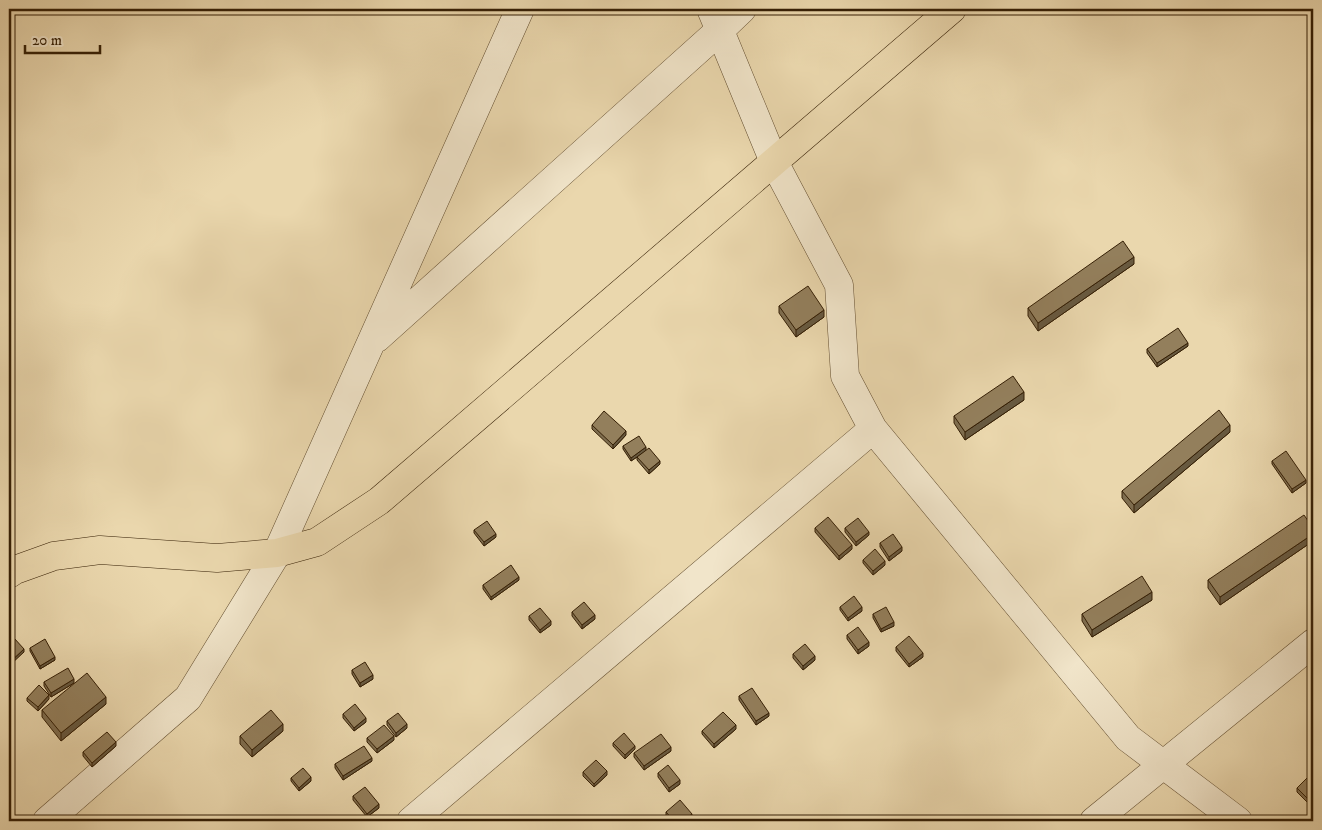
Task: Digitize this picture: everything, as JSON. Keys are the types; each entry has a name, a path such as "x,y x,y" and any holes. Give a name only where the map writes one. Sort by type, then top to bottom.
{"main road":[{"path":"9,574 54,556 100,550 217,558 277,554 317,542 379,501 952,9"}],"street":[{"path":"47,821 188,698 277,554 520,9"},
{"path":"370,344 716,20 742,9"},
{"path":"716,20 774,162 839,285 845,376 872,429 1128,738 1238,821"},
{"path":"411,821 872,429"},
{"path":"1094,821 1313,643"}],"building":[{"path":"1123,241 1134,257 1038,323 1028,308"},
{"path":"808,286 824,310 796,330 779,306"},
{"path":"1178,328 1188,343 1157,363 1147,349"},
{"path":"1013,376 1024,392 965,432 954,416"},
{"path":"1219,410 1230,425 1134,505 1122,491"},
{"path":"604,411 626,431 613,445 592,425"},
{"path":"639,436 646,447 631,458 623,446"},
{"path":"649,448 660,461 649,470 637,457"},
{"path":"1286,451 1306,480 1292,489 1272,461"},
{"path":"1304,515 1313,528 1313,534 1220,597 1208,580"},
{"path":"828,517 852,545 839,556 815,528"},
{"path":"858,518 869,532 856,542 845,528"},
{"path":"487,521 496,534 484,542 474,530"},
{"path":"893,534 902,547 889,557 880,543"},
{"path":"875,549 885,561 873,571 863,560"},
{"path":"511,565 519,577 491,597 483,585"},
{"path":"1142,576 1152,592 1092,630 1082,614"},
{"path":"854,596 862,607 848,618 840,607"},
{"path":"584,602 595,615 582,625 572,612"},
{"path":"886,607 894,622 881,629 873,614"},
{"path":"540,608 551,621 540,630 529,616"},
{"path":"858,627 869,642 858,650 847,635"},
{"path":"909,636 923,653 909,664 896,647"},
{"path":"14,638 24,649 9,663 9,644"},
{"path":"45,639 55,657 40,666 30,648"},
{"path":"805,644 815,656 803,666 793,654"},
{"path":"365,662 373,675 360,683 352,670"},
{"path":"68,668 74,679 51,693 44,682"},
{"path":"87,673 106,697 61,733 42,710"},
{"path":"39,685 49,695 38,707 27,698"},
{"path":"752,688 769,713 756,721 739,696"},
{"path":"355,704 366,718 354,728 343,714"},
{"path":"271,710 283,724 252,750 240,736"},
{"path":"723,712 736,725 714,744 702,731"},
{"path":"398,713 407,724 396,733 387,721"},
{"path":"384,725 394,736 377,749 367,738"},
{"path":"107,732 116,742 92,763 83,752"},
{"path":"624,733 635,746 625,755 613,743"},
{"path":"661,734 671,747 644,766 634,753"},
{"path":"364,746 372,758 343,776 335,764"},
{"path":"596,760 607,771 594,784 583,772"},
{"path":"668,765 680,780 669,788 658,773"},
{"path":"303,768 311,777 299,788 291,778"},
{"path":"1313,772 1313,796 1309,800 1297,788"},
{"path":"365,787 379,804 367,814 353,796"},
{"path":"680,800 692,814 683,821 674,821 666,812"},
{"path":"1313,811 1313,821 1307,821 1304,818"}]}
